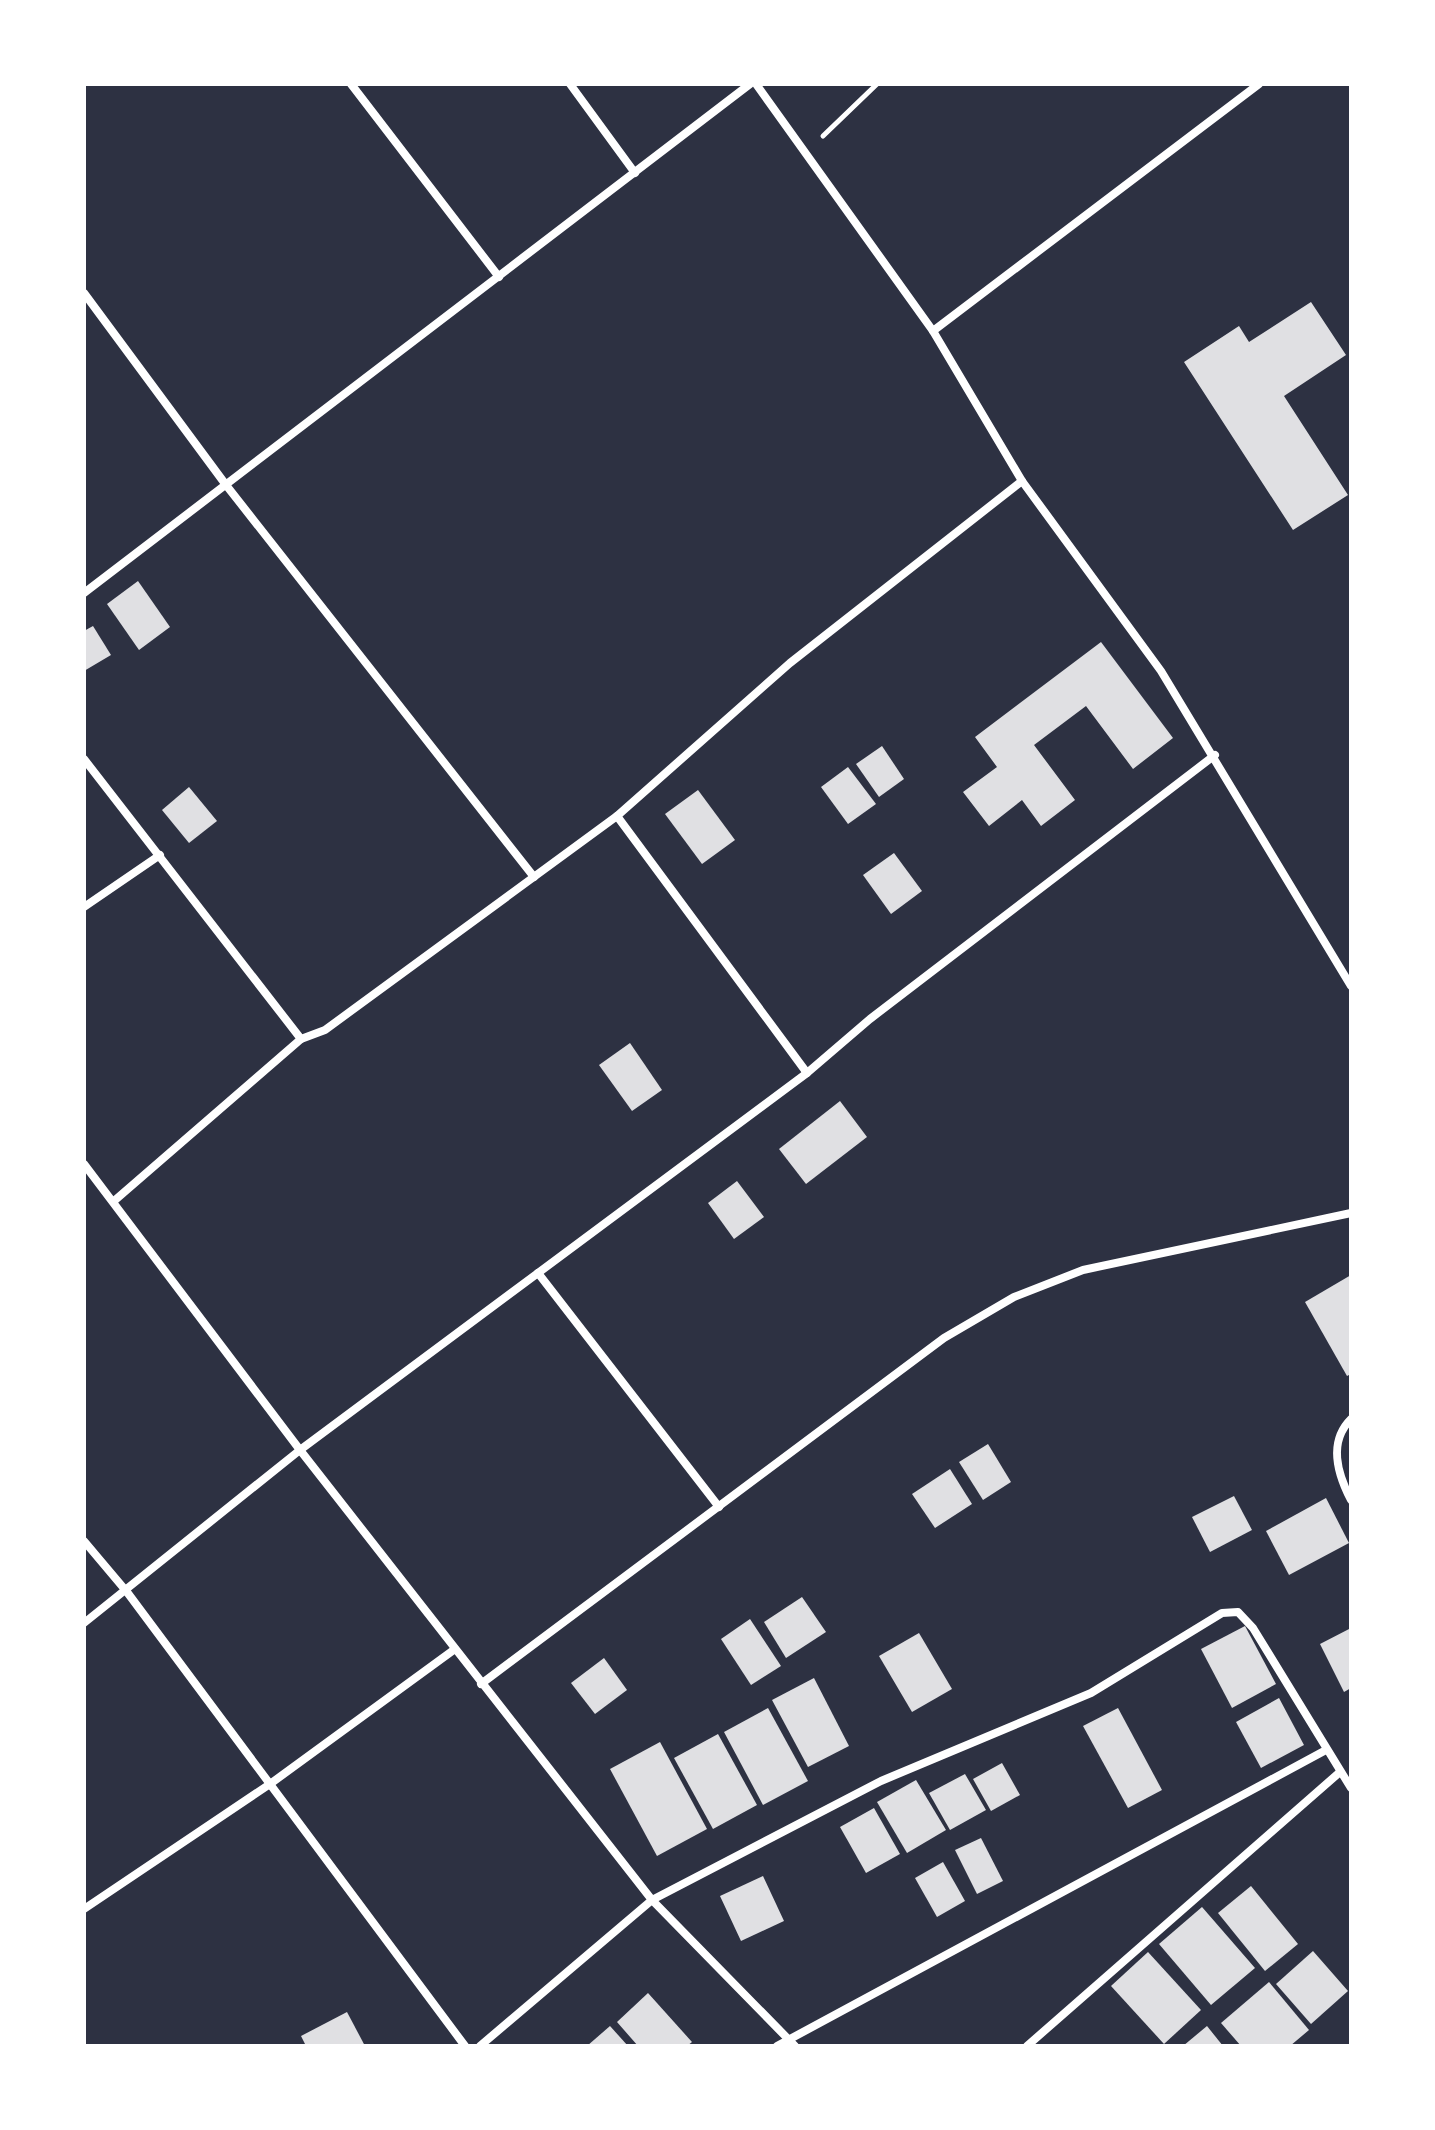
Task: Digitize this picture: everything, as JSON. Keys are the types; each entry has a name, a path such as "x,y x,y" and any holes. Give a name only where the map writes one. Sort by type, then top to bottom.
{"street":[{"path":"351,84 499,277"},
{"path":"570,84 635,173"},
{"path":"84,593 753,84 933,331 1022,481 1095,577 1215,755 1351,986"},
{"path":"933,331 1259,84"},
{"path":"84,293 226,485 534,877"},
{"path":"114,1201 301,1039 325,1030 617,816 790,663 1022,481"},
{"path":"84,1623 127,1592 300,1450 807,1073 870,1019 1215,755"},
{"path":"84,759 301,1039"},
{"path":"617,816 807,1073"},
{"path":"84,907 160,855"},
{"path":"84,1164 300,1450 652,1900 795,2046"},
{"path":"481,1684 944,1338 1014,1297 1083,1270 1351,1213"},
{"path":"538,1273 719,1507"},
{"path":"1351,1419 1339,1430 1336,1455 1343,1484 1351,1500"},
{"path":"84,1541 127,1592 465,2046"},
{"path":"480,2046 652,1900 881,1781 1091,1693 1222,1613 1238,1612 1253,1628 1351,1788"},
{"path":"84,1909 270,1784 455,1649"},
{"path":"777,2046 1326,1750"},
{"path":"1027,2046 1340,1772"}],"path":[{"path":"805,154 877,84"}],"building":[{"path":"1311,302 1346,355 1284,396 1348,495 1293,530 1184,362 1239,326 1249,342"},
{"path":"138,581 170,627 139,650 107,604"},
{"path":"93,626 111,655 84,671 84,631"},
{"path":"1101,642 1173,738 1133,769 1086,706 1034,745 1075,800 1041,826 1022,800 989,826 963,792 997,767 975,737"},
{"path":"882,746 904,779 879,797 856,764"},
{"path":"848,767 876,804 848,824 821,787"},
{"path":"189,787 217,821 189,843 162,810"},
{"path":"698,790 735,840 702,864 665,814"},
{"path":"894,853 922,891 891,914 863,875"},
{"path":"630,1043 662,1090 632,1111 599,1065"},
{"path":"840,1101 867,1137 806,1184 779,1149"},
{"path":"737,1181 764,1217 734,1239 708,1203"},
{"path":"1351,1275 1351,1374 1347,1376 1305,1302"},
{"path":"988,1444 1011,1482 983,1500 959,1462"},
{"path":"950,1469 972,1504 935,1528 912,1494"},
{"path":"1234,1496 1252,1530 1210,1552 1192,1517"},
{"path":"1326,1498 1349,1543 1289,1575 1266,1531"},
{"path":"802,1597 826,1632 786,1658 764,1622"},
{"path":"750,1619 781,1666 751,1685 721,1639"},
{"path":"1245,1626 1276,1684 1232,1708 1201,1649"},
{"path":"1351,1628 1351,1688 1344,1692 1320,1644"},
{"path":"919,1633 952,1689 912,1712 879,1656"},
{"path":"604,1658 627,1690 595,1714 571,1683"},
{"path":"814,1678 849,1746 808,1767 772,1700"},
{"path":"1279,1698 1304,1745 1261,1768 1236,1722"},
{"path":"768,1708 808,1781 763,1805 724,1732"},
{"path":"1118,1708 1162,1790 1128,1808 1083,1726"},
{"path":"718,1734 757,1805 713,1829 674,1758"},
{"path":"660,1742 707,1829 657,1856 610,1769"},
{"path":"1002,1763 1020,1795 991,1811 973,1779"},
{"path":"965,1774 986,1810 950,1830 929,1793"},
{"path":"916,1780 946,1830 907,1853 877,1802"},
{"path":"874,1808 900,1854 866,1873 840,1827"},
{"path":"981,1838 1003,1881 977,1894 955,1850"},
{"path":"943,1862 965,1901 937,1917 915,1878"},
{"path":"763,1876 784,1921 741,1941 720,1896"},
{"path":"1251,1886 1298,1944 1265,1971 1218,1913"},
{"path":"1202,1907 1255,1968 1211,2005 1159,1944"},
{"path":"1313,1951 1348,1991 1311,2024 1276,1984"},
{"path":"1148,1952 1201,2010 1164,2044 1111,1986"},
{"path":"1269,1982 1309,2030 1290,2046 1241,2046 1221,2023"},
{"path":"648,1993 692,2042 687,2046 638,2046 617,2022"},
{"path":"347,2012 365,2046 306,2046 301,2036"},
{"path":"610,2026 628,2046 587,2046"},
{"path":"1207,2026 1223,2046 1183,2046"}]}
